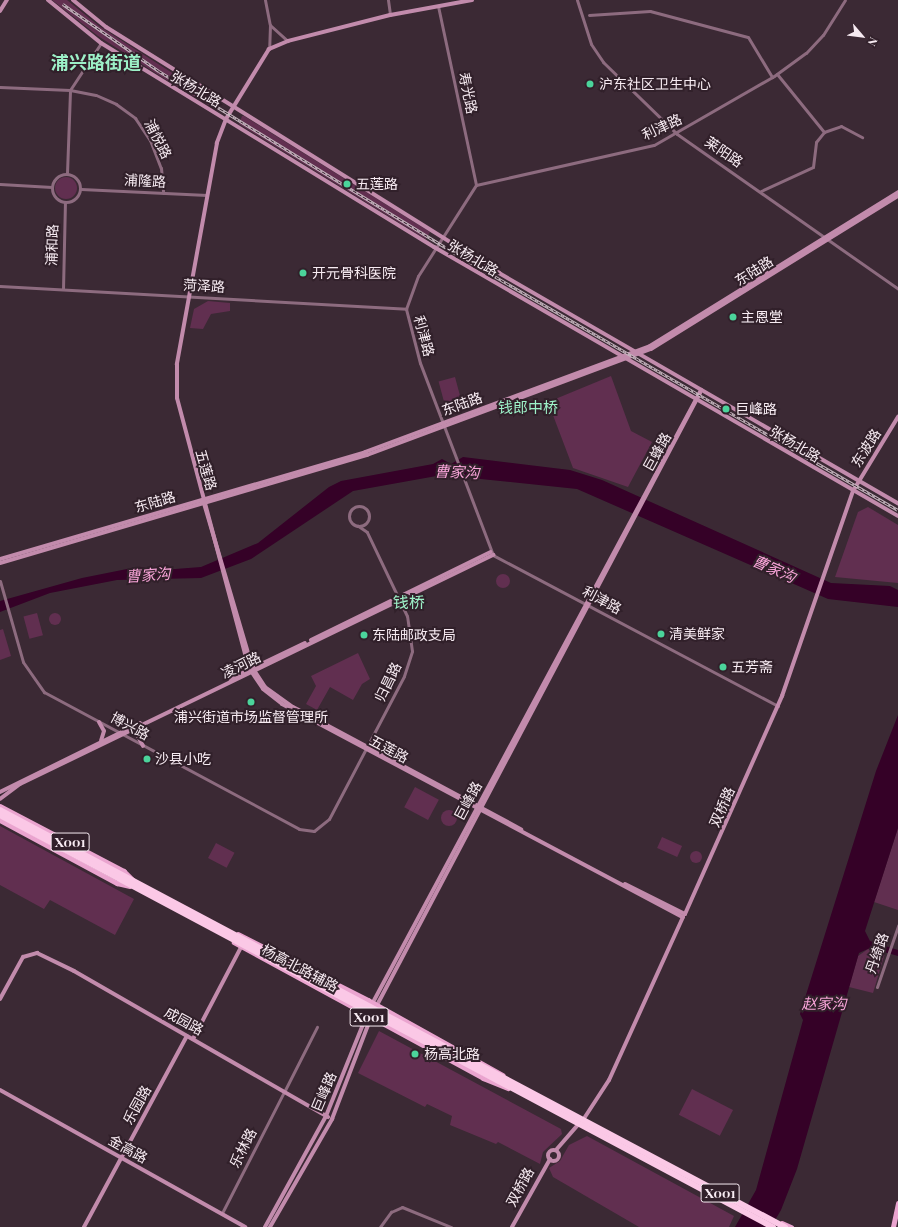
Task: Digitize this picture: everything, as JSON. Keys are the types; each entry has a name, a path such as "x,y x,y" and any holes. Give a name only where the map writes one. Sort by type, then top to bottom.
{"highway":[{"name":"X001","path":"0,810 135,885 474,1066 764,1219 785,1227"},
{"name":"X001","path":"0,815 73,851"},
{"name":"X001","path":"764,1219 772,1227"}],"main road":[{"path":"0,11 7,0"},
{"name":"张杨北路","path":"48,0 101,42 434,247 622,359 898,516"},
{"name":"张杨北路","path":"73,0 106,27 441,236 636,353 898,503"},
{"path":"269,49 288,41 390,15 472,0"},
{"name":"五莲路","path":"269,49 226,119 217,143 189,296 176,391 204,502 252,671 280,699 479,808 684,915"},
{"name":"东陆路","path":"827,239 898,192"},
{"name":"东陆路","path":"0,563 365,452 622,359 686,326 898,196"},
{"name":"巨峰路","path":"479,808 590,606 648,488 701,390"},
{"name":"东波路","path":"853,491 858,480 898,417"},
{"name":"双桥路","path":"512,1227 550,1159 548,1151 556,1150 581,1122 612,1075 778,706 853,491"},
{"name":"东陆路","path":"0,559 204,502"},
{"name":"巨峰路","path":"265,1227 326,1116 375,1004 479,808 585,603 630,524"},
{"name":"凌河路","path":"0,792 101,741 140,726 492,554"},
{"name":"凌河路","path":"0,799 20,784 121,733 252,671"},
{"path":"99,722 104,731 101,741"},
{"path":"140,726 138,736 143,746"},
{"name":"X001","path":"0,806 124,871 135,885"},
{"name":"X001","path":"0,820 117,883 135,885"},
{"name":"杨高北路辅路","path":"224,932 257,941 488,1065 520,1090"},
{"name":"杨高北路辅路","path":"224,932 241,947 483,1078 520,1090"},
{"path":"194,1039 241,947"},
{"name":"成园路","path":"0,999 23,957 34,952 54,961 194,1039 326,1116 332,1118"},
{"name":"巨峰路","path":"270,1227 332,1118 369,1017"},
{"name":"乐园路","path":"84,1227 187,1036"},
{"name":"金高路","path":"0,1090 245,1227"},
{"name":"双桥路","path":"550,1159 557,1158 556,1150"},
{"path":"893,1227 898,1204"},
{"name":"X001","path":"764,1219 792,1227"}],"street":[{"path":"265,0 270,25 269,49"},
{"path":"388,0 390,15"},
{"name":"莱阳路","path":"577,0 590,44 603,62 677,134 761,191 898,289"},
{"name":"利津路","path":"778,706 492,554 415,348 406,309 418,276 434,247 476,185 648,147 677,134 777,74 823,35 845,0"},
{"name":"寿光路","path":"438,6 476,185"},
{"path":"589,15 650,11 748,37 772,77"},
{"path":"270,25 288,41"},
{"path":"52,187 65,203 81,189 67,173 70,90 101,42"},
{"path":"777,74 824,132"},
{"name":"浦悦路","path":"0,87 70,90 96,95 135,118 157,155 163,193"},
{"path":"761,191 813,167 816,142 824,132 841,126 862,136"},
{"path":"0,184 52,187 67,173"},
{"name":"浦隆路","path":"81,189 207,195"},
{"name":"浦和路","path":"62,289 65,203"},
{"name":"菏泽路","path":"0,286 406,309"},
{"path":"358,526 367,521 366,510 355,507 349,518 358,526 367,532"},
{"name":"归昌路","path":"314,830 329,819 367,748 412,655 412,631 399,599 367,532 367,521"},
{"name":"博兴路","path":"0,581 23,662 35,683 50,696 299,829 314,830"},
{"name":"丹绮路","path":"877,987 898,926"},
{"name":"乐林路","path":"222,1213 317,1027"},
{"path":"380,1227 391,1212 402,1207 451,1227"}],"shaded area":[{"path":"52,0 67,0 99,26 219,103 212,107 165,79 98,36"},
{"path":"242,116 430,232 426,239 239,124"},
{"path":"66,177 74,180 77,188 74,196 66,199 58,196 55,188 58,180"},
{"path":"208,301 230,303 230,311 211,314 203,329 190,328 194,309"},
{"path":"611,376 631,431 652,442 628,487 573,468 548,402"},
{"path":"455,377 462,404 446,408 439,381"},
{"path":"868,507 898,525 898,583 835,577 858,512"},
{"path":"500,574 506,574 510,578 510,584 506,588 500,588 496,584 496,578"},
{"path":"37,613 43,635 29,639 23,617"},
{"path":"55,613 59,615 61,619 59,623 55,625 51,623 49,619 51,615"},
{"path":"3,629 11,656 0,660 0,630"},
{"path":"358,653 370,679 362,684 353,700 330,687 317,710 306,704 316,686 311,676"},
{"path":"415,787 439,800 428,820 404,807"},
{"path":"449,810 455,812 457,818 455,824 449,826 443,824 441,818 443,812"},
{"path":"0,826 134,899 115,935 50,900 44,909 0,885"},
{"path":"898,828 898,910 874,902"},
{"path":"662,837 682,846 677,857 657,848"},
{"path":"216,843 235,853 227,868 208,858"},
{"path":"698,851 701,852 701,862 694,863 691,862 690,855 691,852"},
{"path":"868,949 885,953 873,993 849,987 858,956"},
{"path":"379,1031 561,1129 562,1134 543,1152 540,1164 498,1142 496,1144 450,1125 452,1116 427,1104 425,1107 358,1073"},
{"path":"692,1089 733,1110 720,1136 679,1115"},
{"path":"587,1136 734,1216 729,1227 639,1227 553,1177 549,1168 560,1161 569,1145"}],"water":[{"name":"曹家沟","path":"463,457 570,470 602,480 831,583 890,586 898,590 898,607 828,599 577,489 442,475 353,491 251,559 201,578 117,580 50,593 0,612 0,601 82,578 137,567 162,570 201,567 258,543 329,487 341,481 433,464 442,459 451,464"},
{"name":"赵家沟","path":"898,715 898,828 865,931 870,941 898,950 898,956 870,948 859,953 797,1169 781,1210 771,1227 735,1227 756,1190 803,1020 800,1014 876,771"}],"railway":[{"path":"63,4 159,71 465,259 898,510"}],"place":[{"name":"沪东社区卫生中心","path":"590,84"},
{"name":"五莲路","path":"347,184"},
{"name":"开元骨科医院","path":"303,273"},
{"name":"主恩堂","path":"733,317"},
{"name":"巨峰路","path":"726,409"},
{"name":"清美鲜家","path":"661,634"},
{"name":"东陆邮政支局","path":"364,635"},
{"name":"五芳斋","path":"723,667"},
{"name":"浦兴街道市场监督管理所","path":"251,702"},
{"name":"沙县小吃","path":"147,759"},
{"name":"杨高北路","path":"415,1054"}],"district":[{"name":"浦兴路街道","path":"96,62"},
{"name":"钱郎中桥","path":"528,408"},
{"name":"钱桥","path":"409,602"}]}
